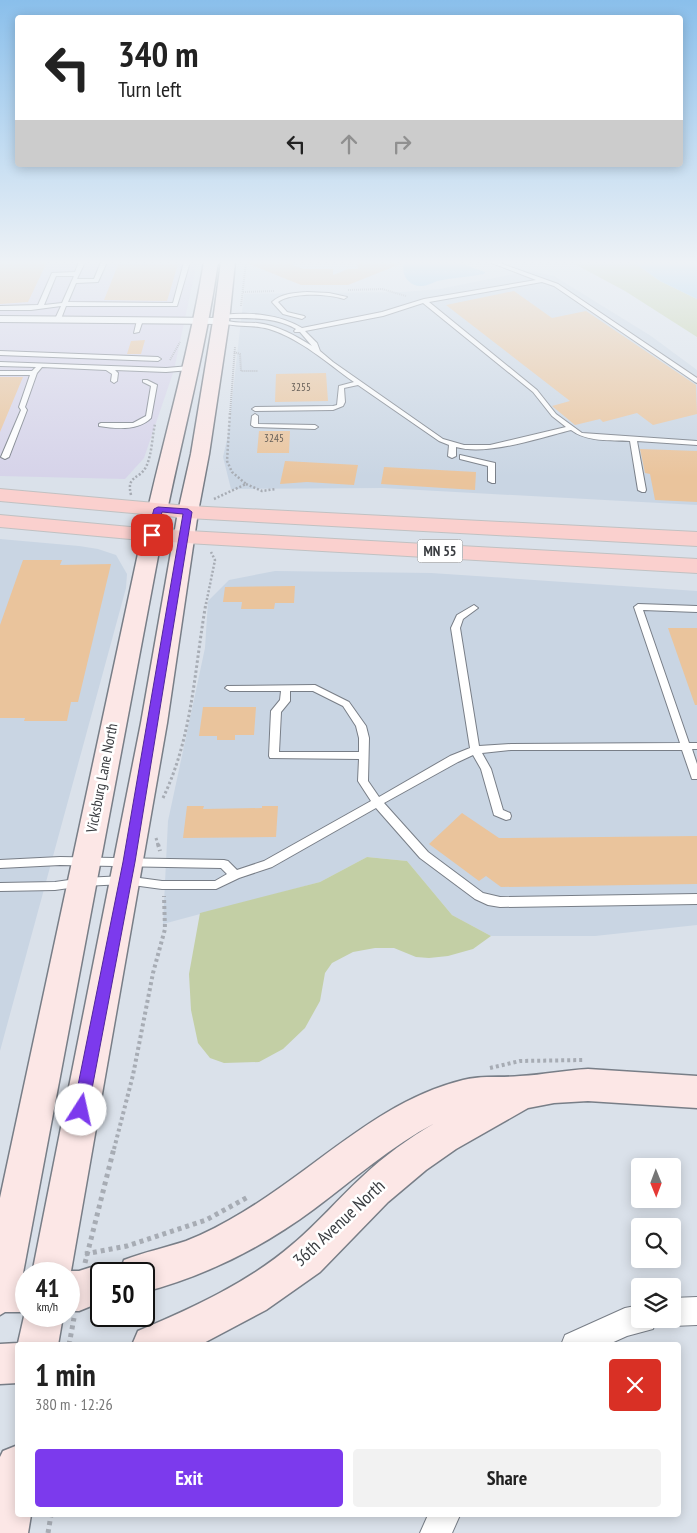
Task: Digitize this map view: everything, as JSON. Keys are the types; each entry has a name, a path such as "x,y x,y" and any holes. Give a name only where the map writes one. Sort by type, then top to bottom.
{"main road":[{"name":"Vicksburg Lane North","path":"0,1293 6,1254 152,535 190,368 216,334"},
{"name":"Vicksburg Lane North","path":"77,1262 91,1056 127,871 188,512 223,334"},
{"name":"MN 55","path":"0,495 188,512 697,539"},
{"name":"MN 55","path":"0,521 152,535 697,566"},
{"name":"36th Avenue North","path":"155,1269 187,1259 220,1245 252,1227 318,1183 362,1148 399,1124 426,1109 450,1100 484,1092 522,1093 554,1087 587,1086 697,1092"},
{"name":"36th Avenue North","path":"159,1342 203,1323 280,1278 311,1253 377,1187 399,1168 450,1133 522,1093"},
{"path":"0,1293 15,1292"},
{"path":"39,1342 41,1327"},
{"path":"0,1364 15,1363"},
{"path":"6,1533 15,1483"}],"street":[{"path":"681,1312 697,1311"},
{"path":"582,1342 631,1321"},
{"path":"436,1533 443,1517"}],"lane":[{"path":"285,334 318,352 441,440 453,444 490,447 572,428"},
{"path":"305,334 318,352"},
{"path":"464,334 534,391 554,414 586,436 697,443"},
{"path":"627,334 697,381"},
{"path":"0,353 158,359"},
{"path":"0,364 169,370 190,368"},
{"path":"5,457 24,410 22,406 34,373 40,366"},
{"path":"108,368 115,373 114,381"},
{"path":"0,374 34,373"},
{"path":"101,425 135,425 146,421 154,385 145,381"},
{"path":"315,427 254,425 255,412 333,408 340,406 342,402 341,387 359,383"},
{"path":"633,439 642,490"},
{"path":"452,456 453,444"},
{"path":"463,457 492,465 492,481"},
{"path":"696,776 638,607 697,610"},
{"path":"474,608 462,614 456,621 455,628 475,750 486,769 498,812 506,816"},
{"path":"230,688 315,688 346,704 361,726 364,738 363,781 378,804 424,856 488,900 500,902 697,899"},
{"path":"286,688 285,701 276,712 274,756 364,755"},
{"path":"0,864 60,861 85,872 127,871 162,885 216,885 235,875 268,864 378,804 454,759 475,750 697,746"},
{"path":"0,887 55,886 85,872 127,871 165,864 224,864 235,875"}],"path":[{"path":"229,334 234,352 227,462 232,472 246,484 262,491 276,488"},
{"path":"234,352 240,354 241,371 258,371"},
{"path":"214,513 213,499 246,484"},
{"path":"161,802 175,775 187,737 200,638 214,560 208,549 209,538"},
{"path":"156,835 155,840 165,864"},
{"path":"80,1271 133,1075 153,974 165,929 162,885"},
{"path":"69,1342 71,1327"},
{"path":"48,1533 51,1517"}],"shaded area":[{"path":"0,334 182,334 174,370 144,458 125,479 0,476"},
{"path":"240,334 647,334 697,370 697,505 383,488 231,489 223,457 228,435"},
{"path":"0,539 98,549 116,555 127,574 126,588 0,1051"},
{"path":"275,571 431,573 697,591 697,925 595,936 491,936 452,915 407,861 367,857 320,882 163,924 168,821 205,648 208,601 229,580"}],"green space":[{"path":"367,857 407,861 452,915 491,936 473,949 448,956 416,957 394,948 375,948 353,952 332,963 325,973 320,1001 305,1028 283,1049 259,1062 224,1063 210,1058 198,1043 191,1010 189,974 200,913 320,882"}],"building":[{"path":"483,334 620,334 696,385 697,414 653,425 637,413 603,422 600,419 575,425 552,406 570,401"},
{"path":"145,340 141,354 127,354 131,341"},
{"path":"326,373 328,401 275,402 276,374"},
{"path":"0,377 23,377 0,432"},
{"path":"259,431 290,431 289,453 257,453"},
{"path":"640,449 697,451 697,502 655,500 650,474 645,473"},
{"path":"285,461 358,465 354,485 307,482 280,484"},
{"path":"384,467 476,472 475,490 381,484"},
{"path":"23,560 62,560 60,565 111,564 78,702 71,702 67,721 24,721 25,718 0,718 0,625"},
{"path":"295,586 294,603 275,603 274,609 241,609 242,602 223,602 225,587"},
{"path":"668,628 697,628 697,705 695,705"},
{"path":"203,707 256,707 254,735 235,735 235,740 217,740 217,736 199,736"},
{"path":"187,806 204,806 203,809 278,806 276,837 183,838"},
{"path":"462,813 499,838 697,836 697,884 501,887 486,876 479,881 429,844"}],"route":[{"path":"81,1110 154,723 188,512 158,509 152,535"}]}
